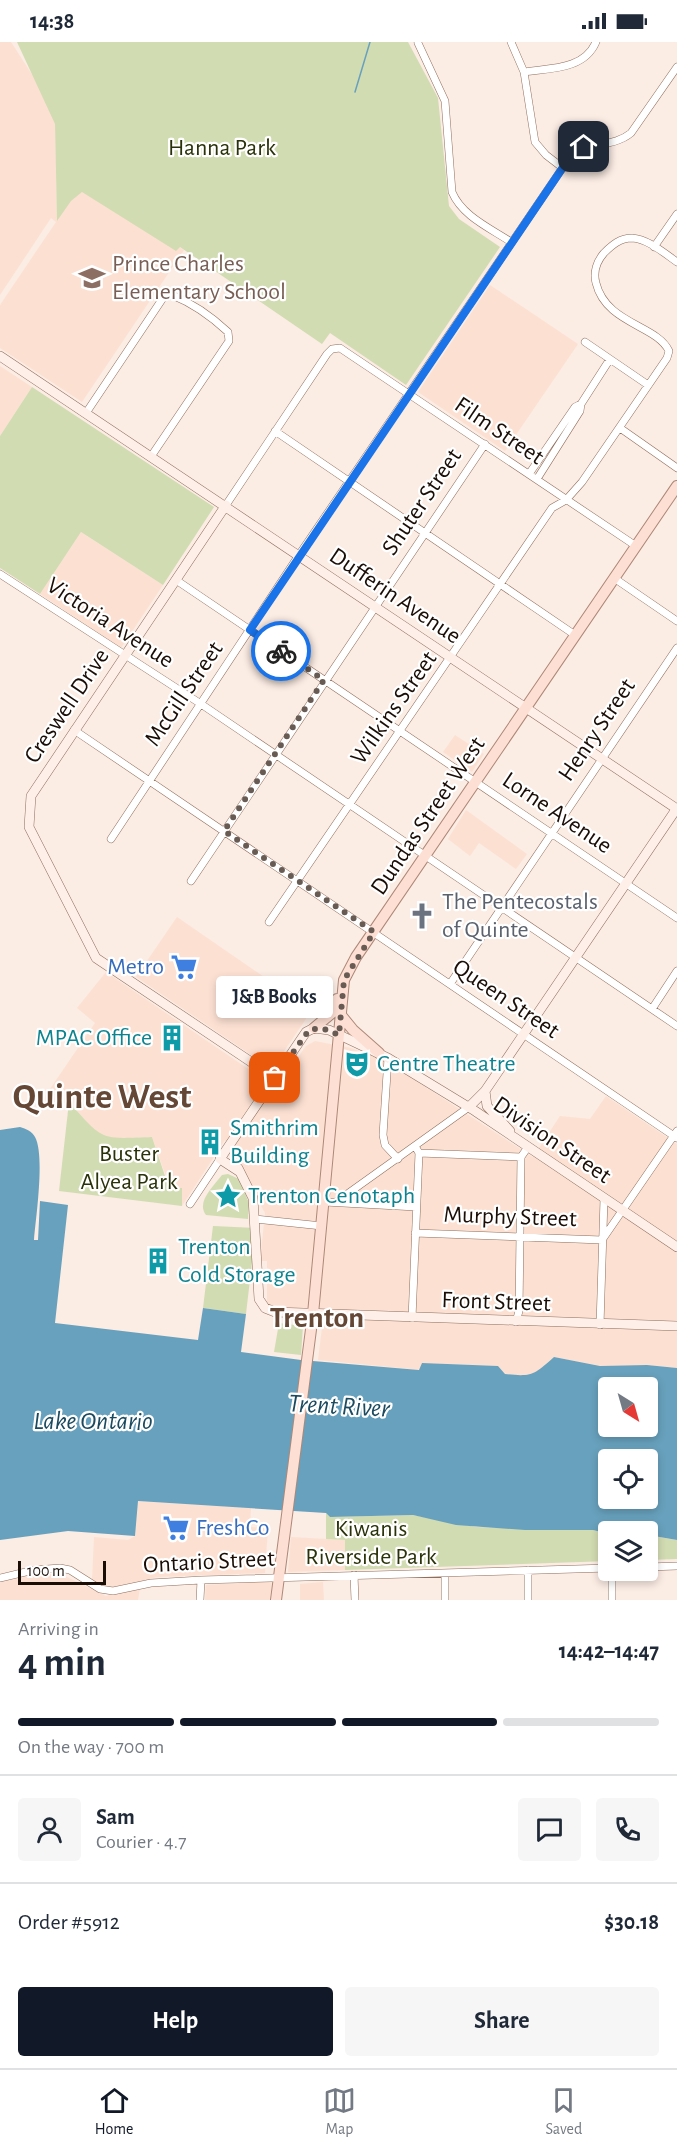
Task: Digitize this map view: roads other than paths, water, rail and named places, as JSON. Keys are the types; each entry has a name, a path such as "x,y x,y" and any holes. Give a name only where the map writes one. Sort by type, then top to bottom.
{"main road":[{"name":"Dundas Street West","path":"276,1600 313,1314 322,1226 330,1202 342,987 348,972 374,932 677,486"},
{"path":"314,1028 332,1013 342,987"},
{"path":"340,1013 353,1030 384,1056"}],"street":[{"path":"511,42 524,72 535,142 546,155 563,168"},
{"path":"524,72 578,63 592,51 596,42"},
{"path":"418,43 444,101 452,192 456,201 462,209 511,242"},
{"name":"McGill Street","path":"111,839 299,555 572,154 584,147 622,141 632,133 677,67"},
{"path":"677,214 654,247 677,262"},
{"name":"Wilkins Street","path":"269,922 452,658 552,508 566,500 582,482 667,358 669,351 663,343 608,306 600,297 595,279 596,267 602,256 617,242 631,238 654,247"},
{"path":"86,413 163,298 172,295 181,299 228,332 229,341 152,455"},
{"path":"585,342 648,385"},
{"name":"Film Street","path":"340,348 636,546"},
{"name":"Creswell Drive","path":"275,1078 96,958 29,827 31,796 327,354 332,349 340,348"},
{"name":"Dufferin Avenue","path":"0,356 152,455 677,809"},
{"path":"537,479 610,359"},
{"path":"530,474 575,407 581,404"},
{"path":"620,428 677,468"},
{"path":"275,431 575,635"},
{"name":"Shuter Street","path":"191,881 324,680 485,444"},
{"name":"Victoria Avenue","path":"0,574 201,704 677,1026"},
{"path":"614,578 677,621"},
{"name":"Lorne Avenue","path":"176,580 677,918"},
{"name":"Henry Street","path":"450,984 677,648"},
{"name":"Queen Street","path":"75,730 524,1035 676,1135"},
{"path":"330,1202 398,1159 417,1150 485,1091 677,809"},
{"path":"652,1010 677,972"},
{"path":"190,1204 306,1032 314,1028"},
{"name":"Division Street","path":"314,1028 329,1030 384,1056 469,1107 677,1247"},
{"path":"384,1056 383,1136 385,1145 398,1159"},
{"path":"485,1091 487,1106 515,1138"},
{"path":"602,1240 676,1135"},
{"path":"516,1322 519,1311 521,1238 518,1233 521,1157 528,1147"},
{"name":"Front Street","path":"228,1148 231,1159 253,1198 259,1299 265,1308 275,1312 677,1326"},
{"path":"417,1150 521,1157"},
{"path":"412,1318 417,1150"},
{"path":"220,1160 240,1172"},
{"path":"600,1325 604,1198"},
{"name":"Murphy Street","path":"330,1202 416,1207"},
{"path":"255,1219 322,1226"},
{"name":"Murphy Street","path":"416,1233 602,1240"},
{"path":"658,1567 677,1566"},
{"name":"Ontario Street","path":"0,1578 34,1570 60,1568 70,1570 100,1589 112,1591 152,1583 201,1580 598,1569"},
{"path":"528,1570 528,1600"},
{"path":"445,1572 445,1600"},
{"path":"354,1575 355,1600"},
{"path":"200,1600 201,1580"},
{"path":"611,1581 612,1600"}],"water":[{"name":"Lake Ontario","path":"20,1127 34,1135 38,1146 39,1187 34,1240 38,1240 40,1201 68,1205 55,1323 198,1340 203,1308 246,1314 241,1352 301,1360 419,1370 422,1363 498,1366 505,1374 521,1375 537,1371 554,1357 600,1366 647,1365 677,1368 677,1540 658,1537 658,1521 598,1521 598,1531 525,1530 456,1525 413,1515 330,1517 326,1513 138,1501 135,1536 68,1531 0,1540 0,1130"}],"waterway":[{"path":"355,92 370,42"}],"place":[{"name":"Prince Charles Elementary School","path":"92,278"},
{"name":"The Pentecostals of Quinte","path":"422,916"},
{"name":"Metro","path":"184,967"},
{"name":"MPAC Office","path":"172,1038"},
{"name":"Centre Theatre","path":"357,1064"},
{"name":"J&B Books","path":"275,1078"},
{"name":"Smithrim Building","path":"210,1142"},
{"name":"Trenton Cenotaph","path":"228,1196"},
{"name":"Trenton Cold Storage","path":"158,1261"},
{"name":"FreshCo","path":"176,1528"}],"district":[{"name":"Quinte West","path":"102,1097"},
{"name":"Trenton","path":"317,1318"}],"park label":[{"name":"Hanna Park","path":"222,148"},
{"name":"Buster Alyea Park","path":"129,1168"},
{"name":"Kiwanis Riverside Park","path":"371,1543"}],"water label":[{"name":"Trent River","path":"339,1406"}]}
